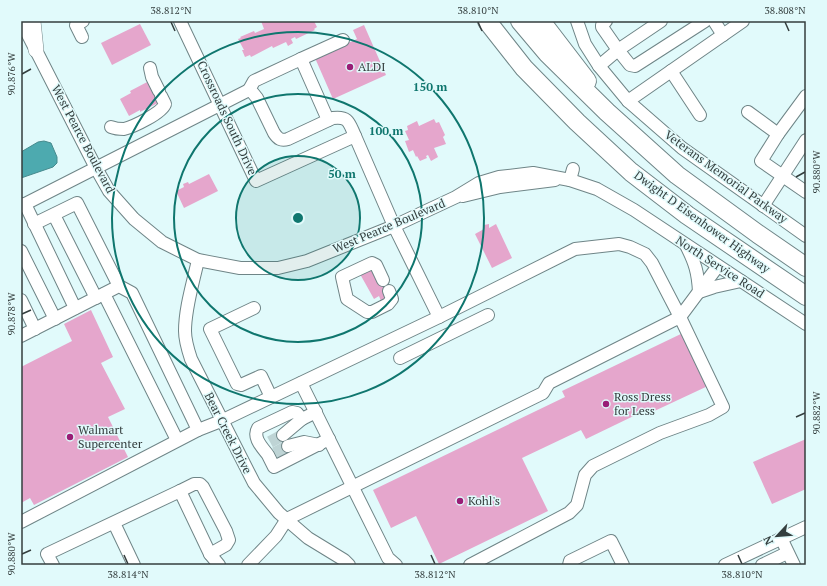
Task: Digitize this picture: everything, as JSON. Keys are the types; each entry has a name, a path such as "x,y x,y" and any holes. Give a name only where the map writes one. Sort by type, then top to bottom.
{"highway":[{"path":"473,21 524,68"},
{"name":"Dwight D Eisenhower Highway","path":"487,21 524,68 577,122 631,172 687,214 806,296"},
{"name":"Dwight D Eisenhower Highway","path":"520,21 547,53 607,112 677,175 806,267"},
{"path":"541,21 586,78 607,112"}],"main road":[{"path":"32,21 36,50"}],"street":[{"name":"West Pearce Boulevard","path":"21,21 109,191 134,219 162,242 198,260 240,268 278,268 307,261 394,226 456,198 500,187 566,180 597,189 634,210"},
{"name":"Crossroads South Drive","path":"180,21 256,181 355,136"},
{"name":"Veterans Memorial Parkway","path":"577,21 585,44 599,66 628,101 682,148 806,236"},
{"path":"606,21 602,27 630,65 635,66 705,21"},
{"path":"599,66 618,50 661,21"},
{"path":"714,21 723,35"},
{"path":"628,101 743,21"},
{"path":"78,22 82,37"},
{"path":"75,308 23,204 249,90 254,81 343,40"},
{"path":"301,59 328,120"},
{"path":"111,127 117,129 130,127 161,111 165,104 152,77 150,68"},
{"path":"671,71 700,115"},
{"path":"249,90 257,98 274,133 277,138 281,140 288,139 333,118 344,117 347,120 394,226 439,317"},
{"path":"806,96 778,134 761,161 806,192"},
{"path":"748,112 778,134"},
{"path":"763,206 806,140"},
{"path":"566,180 573,169"},
{"path":"34,224 77,203 119,286 132,293 198,430"},
{"name":"North Service Road","path":"634,210 806,324"},
{"path":"54,215 100,296 177,440"},
{"path":"21,522 177,440 221,421 439,317 575,249 619,244 645,254 652,263 680,317 723,407 660,433 593,466 586,475 577,505 569,514 470,565"},
{"path":"686,245 696,265 699,292"},
{"path":"21,251 55,319"},
{"name":"Bear Creek Drive","path":"198,260 188,304 185,332 191,359 221,421 254,483 279,513 308,538 344,560 349,565"},
{"path":"248,565 276,536 287,520 543,393 549,383 680,317 718,266"},
{"path":"699,292 741,281"},
{"path":"21,336 119,286"},
{"path":"21,300 35,329"},
{"path":"254,308 210,328 237,384 241,385 261,376 270,397"},
{"path":"400,358 488,315"},
{"path":"301,382 316,412 324,442 353,487 388,558 396,565"},
{"path":"302,419 297,413 292,412 258,428 256,436 268,449 274,467 324,442"},
{"path":"316,412 302,419 285,441 324,442"},
{"path":"53,565 47,554 194,484 200,484 203,487 226,531 229,540 226,546 210,554"},
{"path":"180,491 210,554 219,565"},
{"path":"114,523 134,565"},
{"path":"725,565 806,527"},
{"path":"781,538 794,565"},
{"path":"569,565 570,561 611,540 623,565"},
{"path":"762,565 787,553"}],"water":[{"path":"44,141 51,143 57,157 57,163 53,167 21,178 21,152 38,142"}],"building":[{"path":"261,21 314,21 317,27 314,29 315,30 296,39 295,37 291,39 293,43 288,46 286,42 273,48 272,46 251,57 250,55 245,57 242,50 244,50 238,39 254,31 255,33 264,29"},
{"path":"140,24 151,45 112,65 101,43"},
{"name":"ALDI","path":"364,25 386,75 333,99 315,58 357,39 353,30"},
{"path":"151,80 162,101 129,116 120,99 131,93 130,91"},
{"path":"434,119 436,123 439,122 445,135 443,137 446,144 434,148 438,157 431,161 428,155 426,156 427,158 420,161 417,156 416,157 413,150 409,152 405,141 409,140 405,131 408,130 407,126 417,121 419,126"},
{"path":"209,174 218,191 184,208 176,191 184,187 183,184 188,182 189,184"},
{"path":"489,224 489,228 496,224 512,258 492,268 475,234 484,229 484,225"},
{"path":"373,268 384,285 389,297 381,301 379,296 374,299 360,274"},
{"name":"Walmart Supercenter","path":"91,310 113,357 101,363 125,409 108,417 128,457 34,505 30,498 21,503 21,367 72,341 64,324"},
{"path":"685,332 710,385 648,414 646,410 586,439 581,430 522,458 548,511 439,564 416,516 391,528 373,490 565,397 562,391"},
{"path":"806,439 806,489 772,504 753,462"}],"tunnel":[{"path":"270,442 283,435"},
{"path":"275,453 288,446"}],"place":[{"name":"ALDI","path":"350,67"},
{"name":"Ross Dress for Less","path":"606,404"},
{"name":"Walmart Supercenter","path":"70,437"},
{"name":"Kohl's","path":"460,501"}]}
